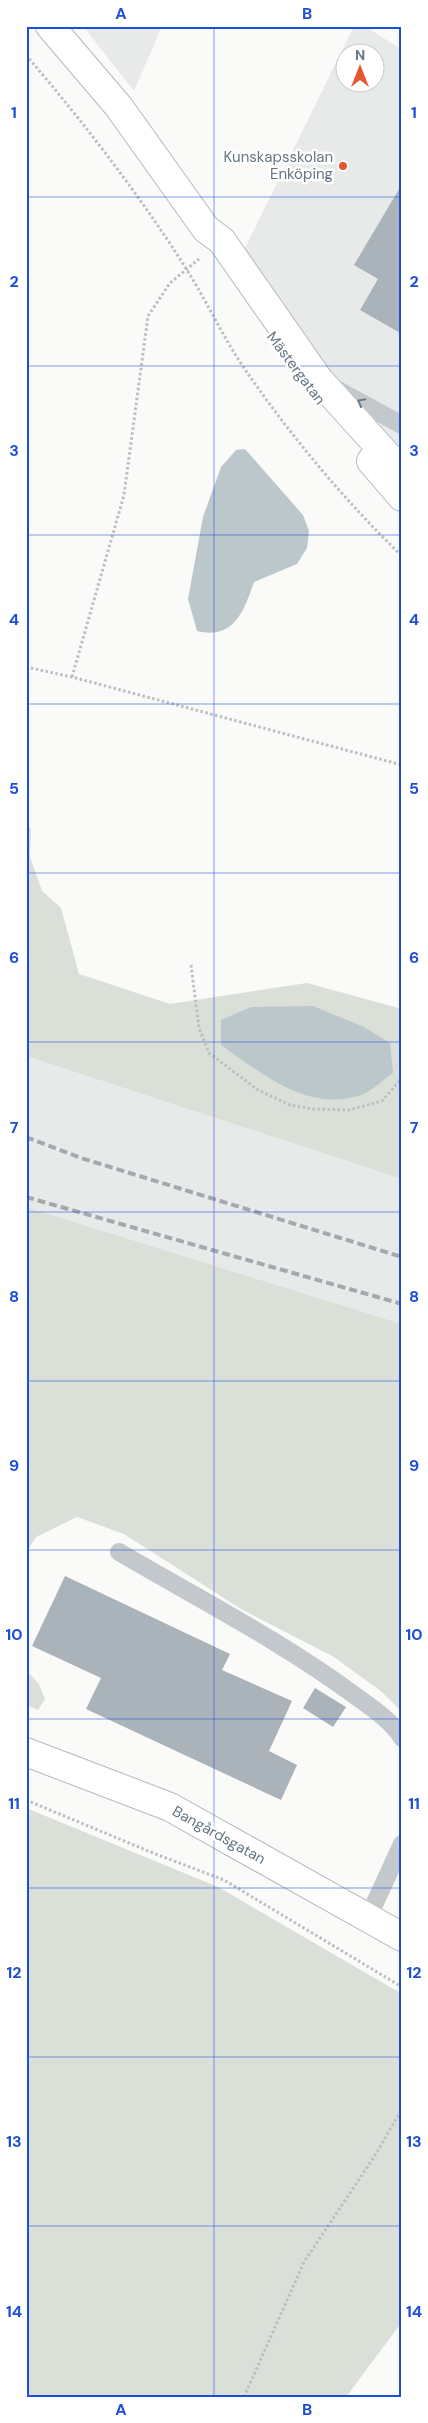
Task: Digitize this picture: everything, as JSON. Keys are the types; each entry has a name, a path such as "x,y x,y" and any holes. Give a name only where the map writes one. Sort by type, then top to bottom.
{"main road":[{"name":"Mästergatan","path":"50,26 119,107 304,382 402,497"},
{"name":"Mästergatan","path":"208,239 222,241 320,380 402,472"},
{"name":"Bangårdsgatan","path":"26,1752 170,1807 402,1937"}],"lane":[{"path":"320,380 402,425"},
{"path":"119,1552 326,1674 372,1708 402,1738"},
{"path":"368,1918 402,1844"}],"path":[{"path":"26,55 104,149 186,270 255,382 329,477 379,534 402,556"},
{"path":"72,677 124,495 148,316 170,283 186,270 208,239"},
{"path":"26,667 72,677 402,765"},
{"path":"191,965 199,1028 209,1053 258,1090 290,1105 314,1109 349,1110 382,1101 402,1078"},
{"path":"26,1800 153,1853 224,1880 402,1987"},
{"path":"244,2397 304,2262 374,2157 402,2109"}],"shaded area":[{"path":"83,26 162,26 134,91"},
{"name":"Kunskapsskolan Enköping","path":"354,26 365,26 402,50 402,453 327,374 244,250 336,63 336,92 386,92 386,42 346,42"},
{"path":"245,449 303,515 309,531 307,548 297,564 254,582 241,613 229,627 210,633 197,631 188,599 203,517 221,467 236,450"},
{"path":"26,825 31,829 30,857 42,891 61,908 79,974 170,1004 307,983 402,1009 402,1179 26,1056"},
{"path":"313,1006 364,1027 390,1043 393,1073 361,1095 342,1099 323,1099 286,1087 269,1078 221,1045 221,1020 251,1007"},
{"path":"26,1056 402,1179 402,1324 26,1207"},
{"path":"26,1207 402,1324 402,1712 382,1692 334,1657 241,1609 124,1534 77,1517 36,1537 26,1553"},
{"path":"26,1670 39,1684 45,1699 38,1710 26,1705"},
{"path":"26,1808 218,1887 402,1994 402,2322 346,2397 26,2397"}],"building":[{"path":"402,184 402,334 360,310 378,279 354,265"},
{"path":"65,1576 230,1654 222,1670 292,1701 269,1751 297,1765 281,1800 86,1709 101,1678 32,1646"},
{"path":"315,1688 346,1707 333,1727 303,1708"}],"railway":[{"path":"26,1137 81,1158 402,1257"},
{"path":"26,1197 402,1304"}],"place":[{"name":"Kunskapsskolan Enköping","path":"343,166"}]}
